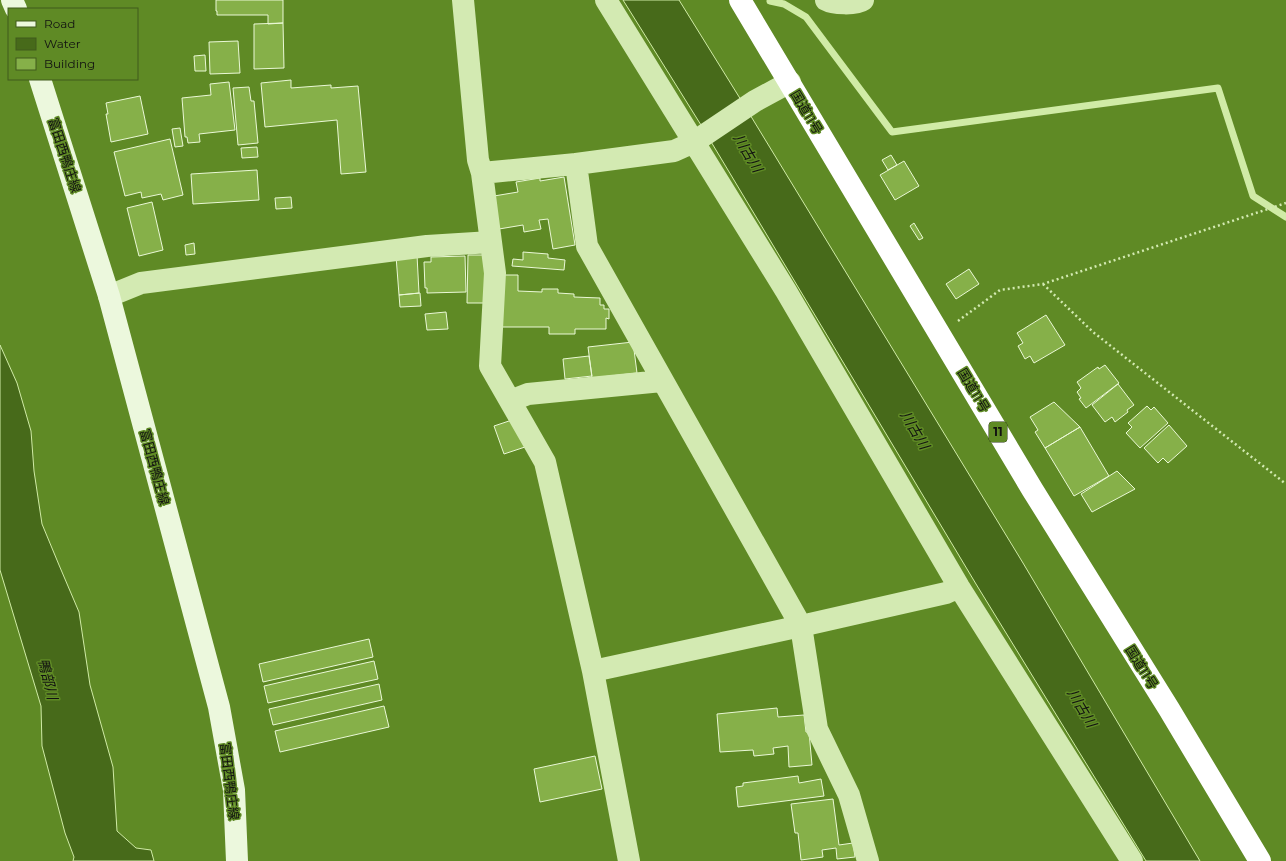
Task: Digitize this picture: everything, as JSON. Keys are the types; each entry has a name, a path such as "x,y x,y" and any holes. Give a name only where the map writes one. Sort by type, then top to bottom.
{"highway":[{"name":"国道11号","path":"740,0 1032,490 1169,709 1260,861"}],"main road":[{"name":"富田西鴨庄線","path":"40,80 109,296 219,707 234,790 237,861"}],"street":[{"path":"463,0 478,160 482,173 495,273 490,366 545,462 593,671 629,861"},
{"path":"606,0 697,139 959,587 1132,861"},
{"path":"826,0 830,3 859,3 863,0"},
{"path":"482,173 576,164 674,151 697,139 755,102 790,82"},
{"path":"576,164 587,246 801,626 817,729 849,795 868,861"},
{"path":"109,296 141,283 427,246 490,242"},
{"path":"510,401 528,394 662,381"},
{"path":"593,671 946,593 959,587"}],"path":[{"path":"939,332 957,322 1000,290 1043,284 1286,203"},
{"path":"1043,284 1093,332 1286,484"}],"water":[{"name":"川古川","path":"623,0 679,0 1023,563 1200,861 1146,861 976,584 701,125"},
{"name":"鴨部川","path":"0,345 17,383 31,431 34,471 42,524 79,612 90,685 113,767 117,831 136,848 151,850 154,861 73,861 74,857 65,833 42,746 41,706 0,570"}],"building":[{"path":"216,0 283,0 283,23 268,24 268,15 217,15"},
{"path":"283,23 284,68 254,69 254,24"},
{"path":"238,41 240,73 210,74 209,42"},
{"path":"205,55 206,71 195,71 194,56"},
{"path":"291,80 291,88 331,85 331,88 358,86 366,172 341,174 337,120 265,127 261,83"},
{"path":"229,82 235,130 199,134 200,142 188,143 187,137 185,137 182,98 211,95 210,84"},
{"path":"249,87 251,101 254,101 258,143 238,145 233,88"},
{"path":"140,96 148,134 111,142 106,114 108,114 106,103"},
{"path":"180,128 183,146 175,147 172,129"},
{"path":"170,139 183,195 163,200 161,194 142,198 141,192 125,196 114,152"},
{"path":"257,147 258,157 242,158 241,148"},
{"path":"891,155 897,165 888,170 882,160"},
{"path":"904,161 919,186 895,200 880,175"},
{"path":"257,170 259,200 193,204 191,174"},
{"path":"564,177 575,245 553,249 548,219 539,220 541,229 524,232 523,225 499,229 494,196 518,192 516,182 540,178 540,181"},
{"path":"291,197 292,208 276,209 275,198"},
{"path":"152,202 163,250 139,256 127,208"},
{"path":"914,223 923,238 919,240 910,226"},
{"path":"194,243 195,254 186,255 185,245"},
{"path":"523,252 548,254 548,258 565,260 564,270 512,266 513,259 523,260"},
{"path":"417,255 419,293 399,295 396,256"},
{"path":"468,255 486,255 485,303 467,303"},
{"path":"465,256 466,292 427,293 427,288 425,288 424,262 431,262 431,257"},
{"path":"969,269 979,284 956,299 946,284"},
{"path":"498,275 518,275 518,291 542,292 542,289 558,289 558,293 574,294 574,297 600,298 600,305 604,305 604,309 609,309 609,319 606,318 606,329 575,329 575,334 549,334 549,327 497,327"},
{"path":"420,293 421,306 400,307 399,295"},
{"path":"446,312 448,329 427,330 425,314"},
{"path":"1046,315 1065,345 1034,363 1030,356 1025,359 1018,346 1023,343 1017,333"},
{"path":"633,342 637,373 592,378 588,347"},
{"path":"589,356 592,376 565,379 563,359"},
{"path":"1105,365 1119,383 1086,408 1079,399 1081,398 1077,392 1081,388 1077,382 1098,367 1099,369"},
{"path":"1118,384 1134,405 1127,410 1128,412 1115,422 1112,417 1105,422 1092,405"},
{"path":"1054,402 1080,427 1045,448 1035,432 1038,430 1030,417"},
{"path":"1147,406 1151,410 1154,407 1168,423 1140,448 1126,433 1132,427 1128,423"},
{"path":"515,419 525,447 504,454 494,426"},
{"path":"1169,425 1187,446 1168,463 1163,458 1158,463 1144,448"},
{"path":"1080,427 1109,476 1074,496 1045,448"},
{"path":"1117,471 1135,489 1092,512 1081,494"},
{"path":"369,639 373,657 263,682 259,664"},
{"path":"374,661 378,679 268,703 264,686"},
{"path":"379,684 382,700 273,725 269,709"},
{"path":"384,706 389,727 280,752 275,731"},
{"path":"777,708 778,717 804,715 806,732 809,732 812,765 789,767 788,746 773,748 774,754 754,756 753,750 720,752 717,714"},
{"path":"595,756 602,789 540,802 534,769"},
{"path":"798,776 799,783 821,779 824,796 738,807 736,787 743,786 743,783"},
{"path":"833,799 839,845 853,843 855,857 837,859 836,848 822,850 823,857 801,860 798,833 795,833 791,804"}],"waterway":[{"path":"770,1 784,4 806,17 892,132 1218,88 1253,196 1286,217"}]}
